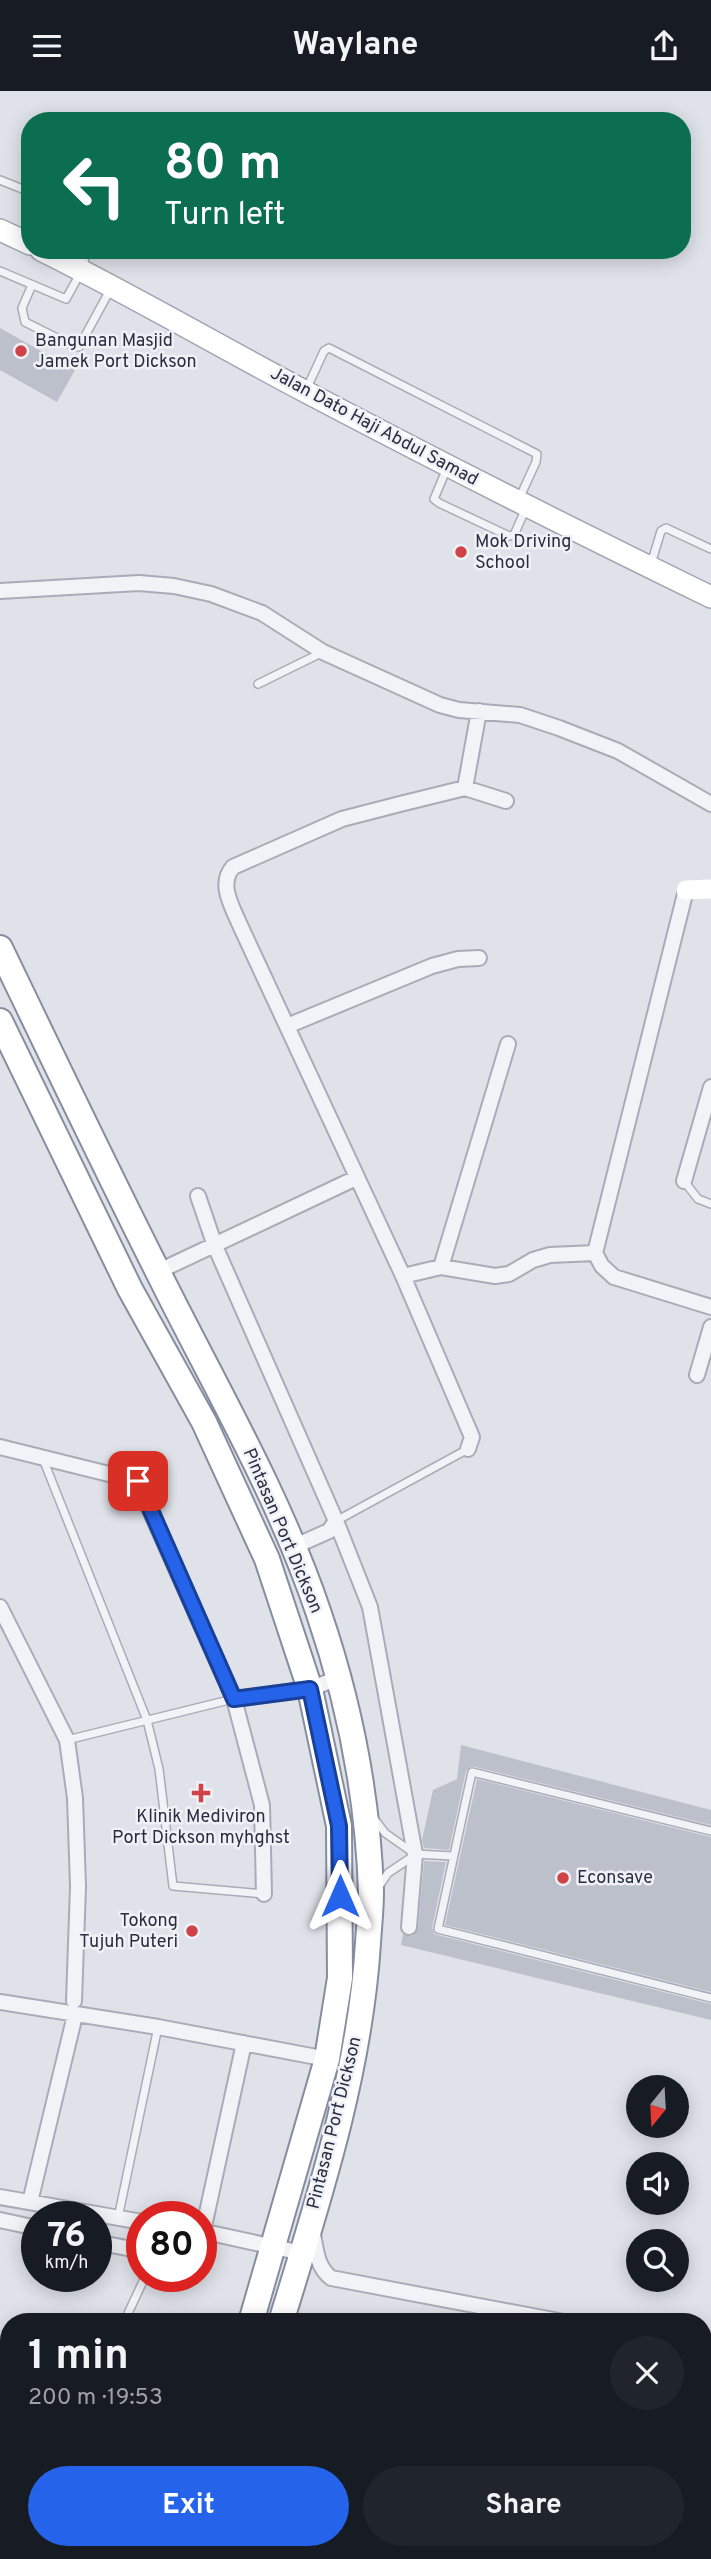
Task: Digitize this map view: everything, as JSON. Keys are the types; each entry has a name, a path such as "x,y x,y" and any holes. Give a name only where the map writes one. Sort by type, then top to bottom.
{"highway":[{"name":"Pintasan Port Dickson","path":"0,948 157,1272 260,1474 293,1547 318,1610 353,1735 371,1894 366,1977 352,2069 284,2313"},
{"name":"Pintasan Port Dickson","path":"0,1021 130,1289 204,1422 267,1559 310,1689 339,1826 340,1978 327,2059 254,2313"},
{"path":"81,1188 133,1268 144,1274 157,1272"},
{"path":"157,1272 150,1283 151,1297 189,1373 204,1422"}],"main road":[{"path":"0,230 21,240"},
{"name":"Jalan Dato Haji Abdul Samad","path":"84,260 113,285 306,391 522,505 711,597"}],"street":[{"path":"0,591 139,583 174,586 211,594 253,609 323,652 440,705 459,711 520,715 618,751 711,804"},
{"path":"465,788 479,711"},
{"path":"468,1449 472,1437 403,1276 228,896 226,882 233,867 342,819 465,788 506,801"},
{"path":"711,889 686,890 595,1253 602,1266 614,1277 711,1307"},
{"path":"287,1026 432,966 458,959 480,958"},
{"path":"442,1267 508,1044"},
{"path":"684,1181 711,1087"},
{"path":"157,1272 356,1178"},
{"path":"198,1196 215,1246 337,1521 370,1607 415,1854 409,1927"},
{"path":"403,1276 442,1267 495,1276 509,1274 533,1260 550,1255 595,1253"},
{"path":"697,1375 711,1327"},
{"path":"0,1447 138,1481 234,1699 262,1805 264,1894"},
{"path":"293,1547 329,1531 337,1521"},
{"path":"1,1613 68,1740 75,1798 78,1886 75,2008 30,2201"},
{"path":"234,1699 310,1689 338,1678"},
{"path":"0,2002 75,2008 158,2027 327,2059"},
{"path":"209,2201 244,2043"},
{"path":"0,2197 24,2201"},
{"path":"112,2217 126,2219"},
{"path":"0,2220 21,2225"},
{"path":"311,2222 319,2262 331,2278 516,2313"},
{"path":"217,2234 302,2253"}],"lane":[{"path":"0,180 21,188"},
{"path":"0,271 66,299 84,260"},
{"path":"32,285 22,308 25,322 79,347 113,285"},
{"path":"306,391 324,351 329,348 537,454 513,535 509,536 434,499 448,466"},
{"path":"650,567 661,531 666,528 711,549"},
{"path":"258,684 323,652"},
{"path":"684,1181 698,1199 711,1204"},
{"path":"337,1521 468,1449"},
{"path":"43,1458 147,1720 159,1769 173,1886 264,1894"},
{"path":"68,1740 234,1699"},
{"path":"711,1831 472,1772 438,1929 711,1997"},
{"path":"359,1774 373,1816 385,1833 415,1854 453,1856"},
{"path":"370,1913 381,1882 388,1873 415,1854"},
{"path":"118,2218 158,2027"},
{"path":"128,2313 138,2292"}],"building":[{"name":"Bangunan Masjid Jamek Port Dickson","path":"0,328 75,370 57,402 0,370"},
{"path":"461,1745 711,1810 711,1825 471,1766 466,1771 449,1850 424,1848 422,1840 433,1790 457,1779"},
{"name":"Econsave","path":"477,1779 711,1837 711,1992 445,1925"},
{"path":"424,1861 446,1862 432,1928 434,1934 711,2004 711,2020 401,1945 403,1934 412,1936 418,1928"}],"place":[{"name":"Bangunan Masjid Jamek Port Dickson","path":"21,351"},
{"name":"Mok Driving School","path":"461,552"},
{"name":"Klinik Mediviron Port Dickson myhghst","path":"201,1793"},
{"name":"Econsave","path":"563,1878"},
{"name":"Tokong Tujuh Puteri","path":"192,1931"}],"route":[{"path":"138,1481 234,1699 310,1689 339,1826 340,1896"}]}
